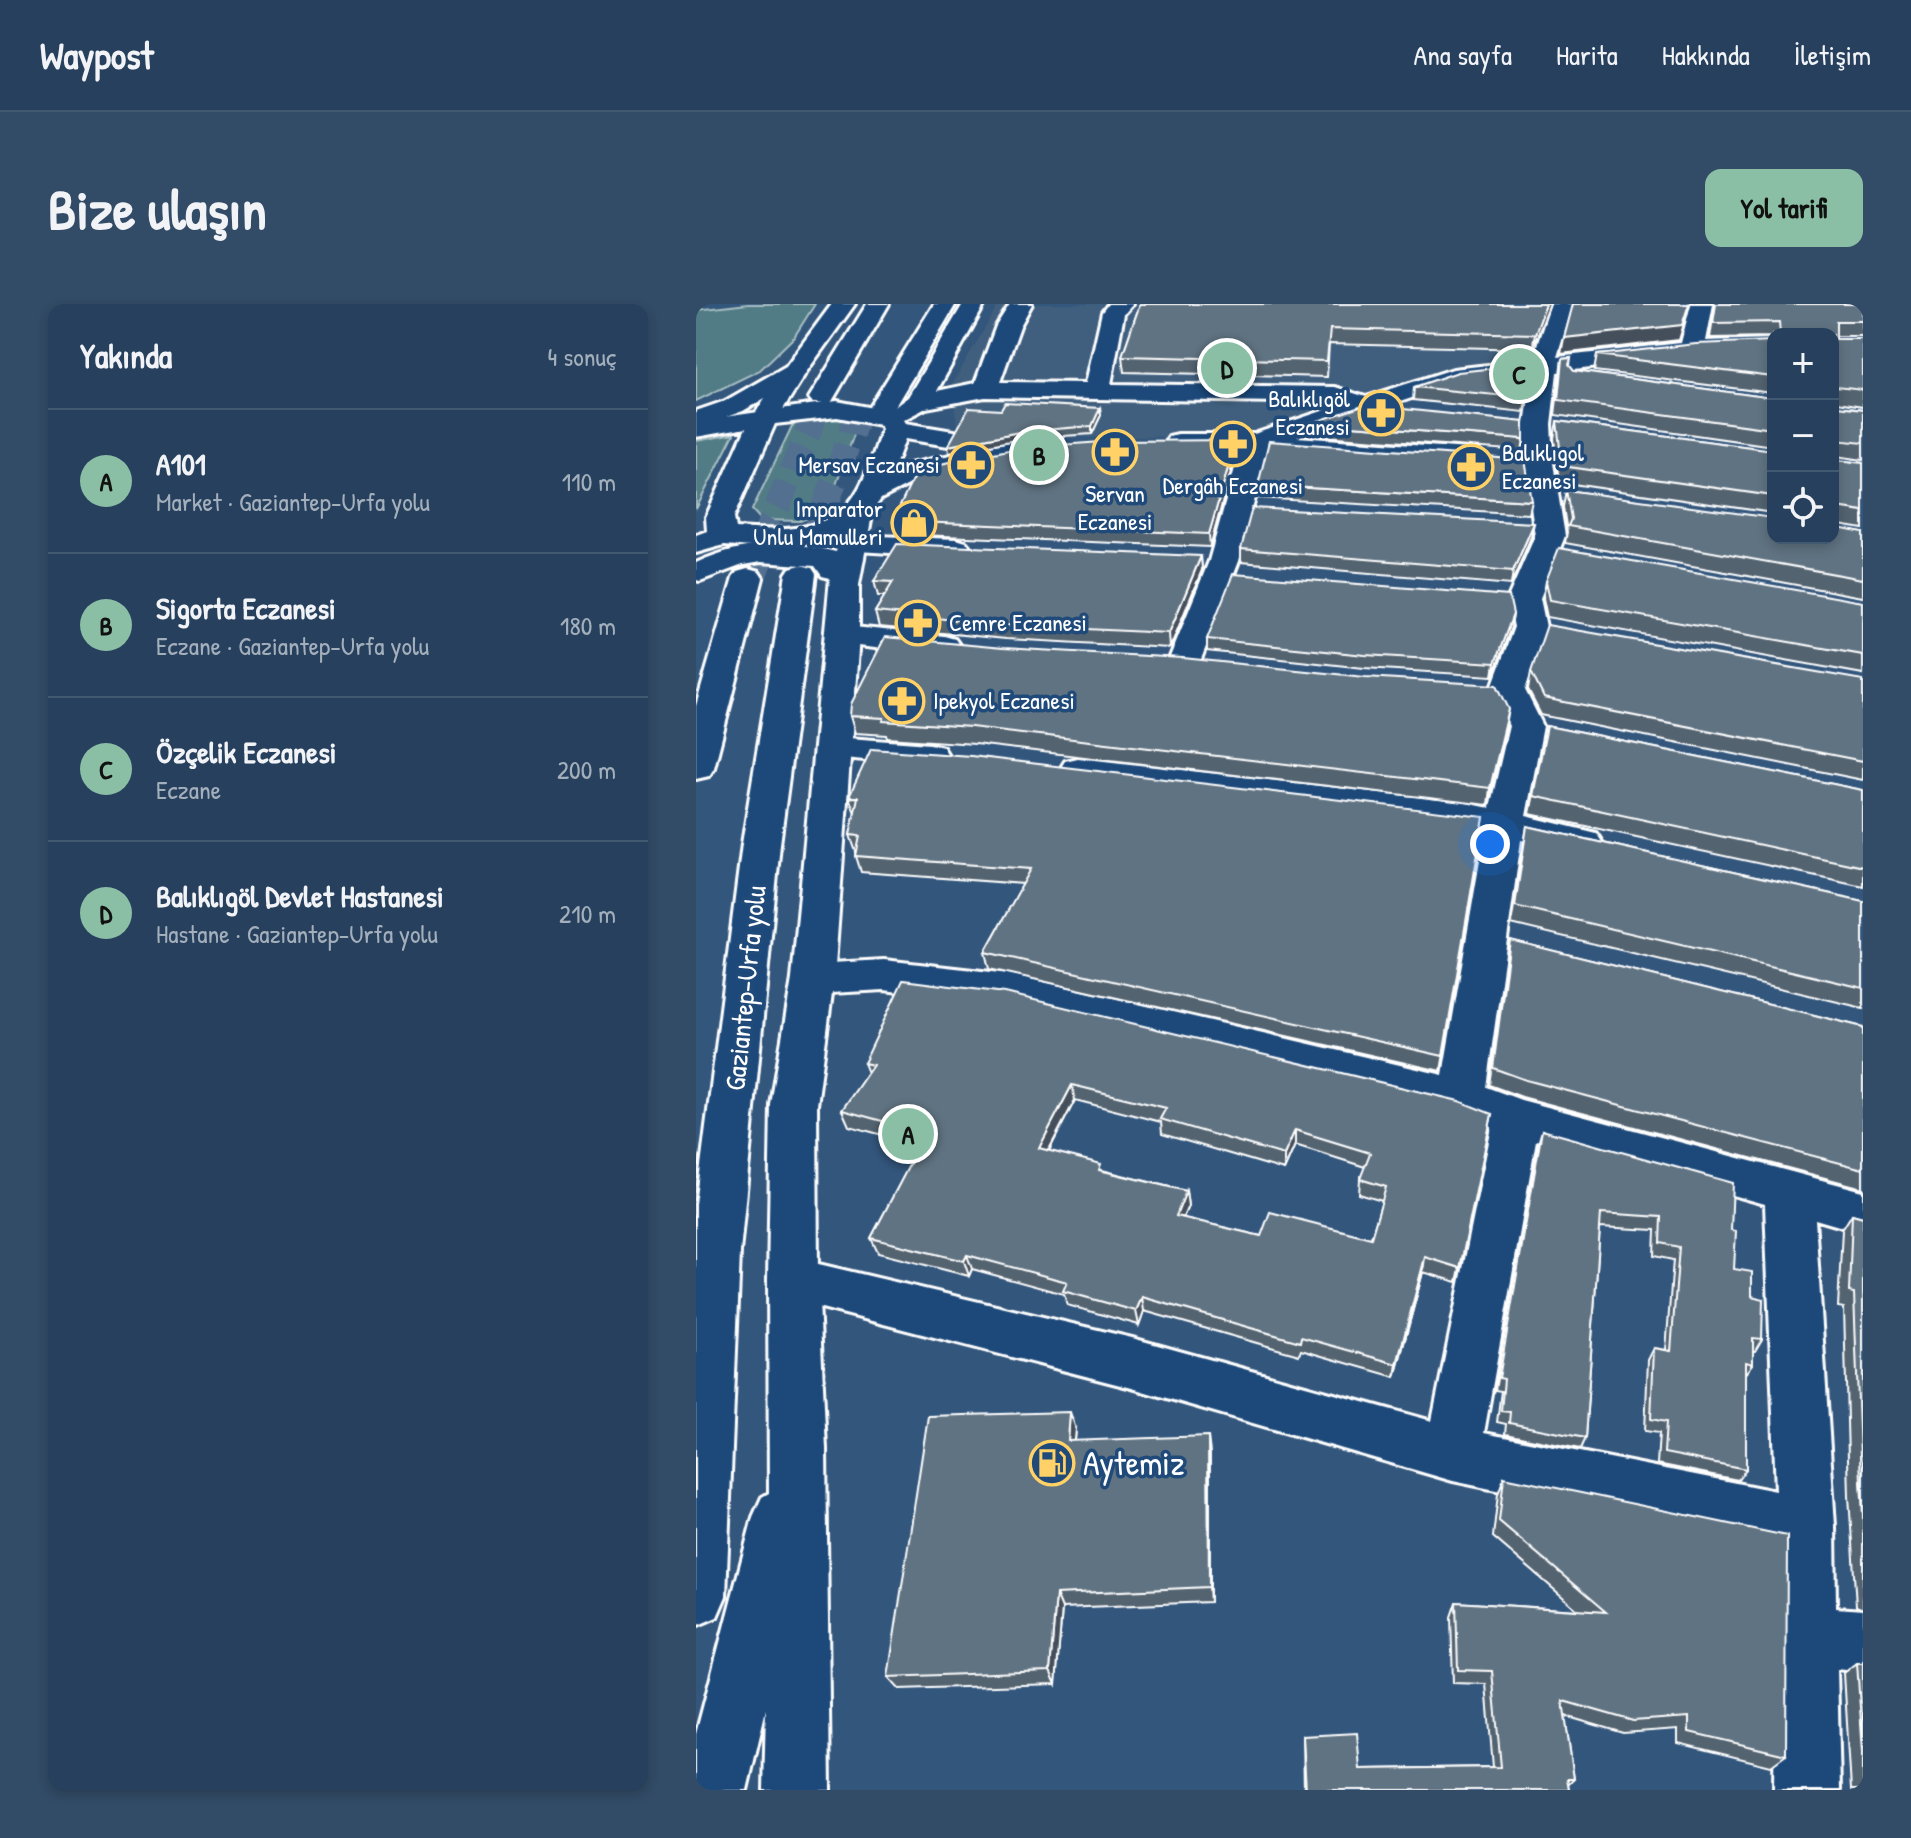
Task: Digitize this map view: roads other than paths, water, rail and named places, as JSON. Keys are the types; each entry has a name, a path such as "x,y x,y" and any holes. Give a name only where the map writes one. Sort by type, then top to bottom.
{"main road":[{"path":"703,559 766,417 796,369 844,304"},
{"path":"822,398 878,304"},
{"path":"797,1790 798,1449 793,1280 794,1105 813,979 834,748 843,636 845,541 882,415 920,304"},
{"path":"882,415 945,304"},
{"path":"918,402 974,304"},
{"path":"985,389 1008,326 1021,304"},
{"path":"1097,391 1113,312 1122,304"},
{"path":"1462,1097 1501,939 1495,873 1507,825 1542,729 1494,689 1527,613 1538,503 1538,425 1544,371 1562,304"},
{"path":"1692,349 1702,304"},
{"path":"1256,442 1369,407 1453,376 1544,371 1692,349 1767,346"},
{"path":"696,420 734,406 796,369"},
{"path":"1544,371 1608,383"},
{"path":"882,415 918,402 985,389 1335,395 1369,407 1430,413"},
{"path":"696,429 837,409 882,415 1020,450"},
{"path":"1148,443 1256,442 1538,503"},
{"path":"1185,662 1212,563 1251,509 1256,442"},
{"path":"703,559 775,551 825,558 915,471 1020,450 1048,448"},
{"path":"703,559 824,532 845,541 985,549"},
{"name":"Gaziantep-Urfa yolu","path":"696,1596 715,1252 761,844 845,541"},
{"path":"1212,563 1250,576"},
{"path":"696,768 748,578"},
{"path":"843,636 977,649"},
{"path":"834,748 959,757"},
{"path":"1050,766 1466,815 1615,849"},
{"path":"813,979 884,975 1009,990 1462,1097 1517,1117 1863,1212"},
{"path":"1453,1454 1517,1117"},
{"path":"1789,1193 1806,1526 1835,1638 1807,1790"},
{"path":"793,1280 1132,1363 1453,1454 1806,1526"},
{"path":"714,1790 798,1449"}],"tunnel":[{"path":"812,544 864,397"},
{"path":"762,544 822,398"},
{"path":"748,578 763,542"},
{"path":"801,574 812,542"}],"place":[{"name":"Balıklıgöl Devlet Hastanesi","path":"1227,368"},
{"name":"Özçelik Eczanesi","path":"1519,374"},
{"name":"Balıklıgöl Eczanesi","path":"1381,413"},
{"name":"Dergâh Eczanesi","path":"1233,444"},
{"name":"Servan Eczanesi","path":"1115,452"},
{"name":"Sigorta Eczanesi","path":"1039,455"},
{"name":"Mersav Eczanesi","path":"971,465"},
{"name":"Balıklıgol Eczanesi","path":"1471,467"},
{"name":"Imparator Unlu Mamulleri","path":"914,523"},
{"name":"Cemre Eczanesi","path":"918,623"},
{"name":"Ipekyol Eczanesi","path":"902,701"},
{"name":"A101","path":"908,1134"},
{"name":"Aytemiz","path":"1052,1463"}]}
